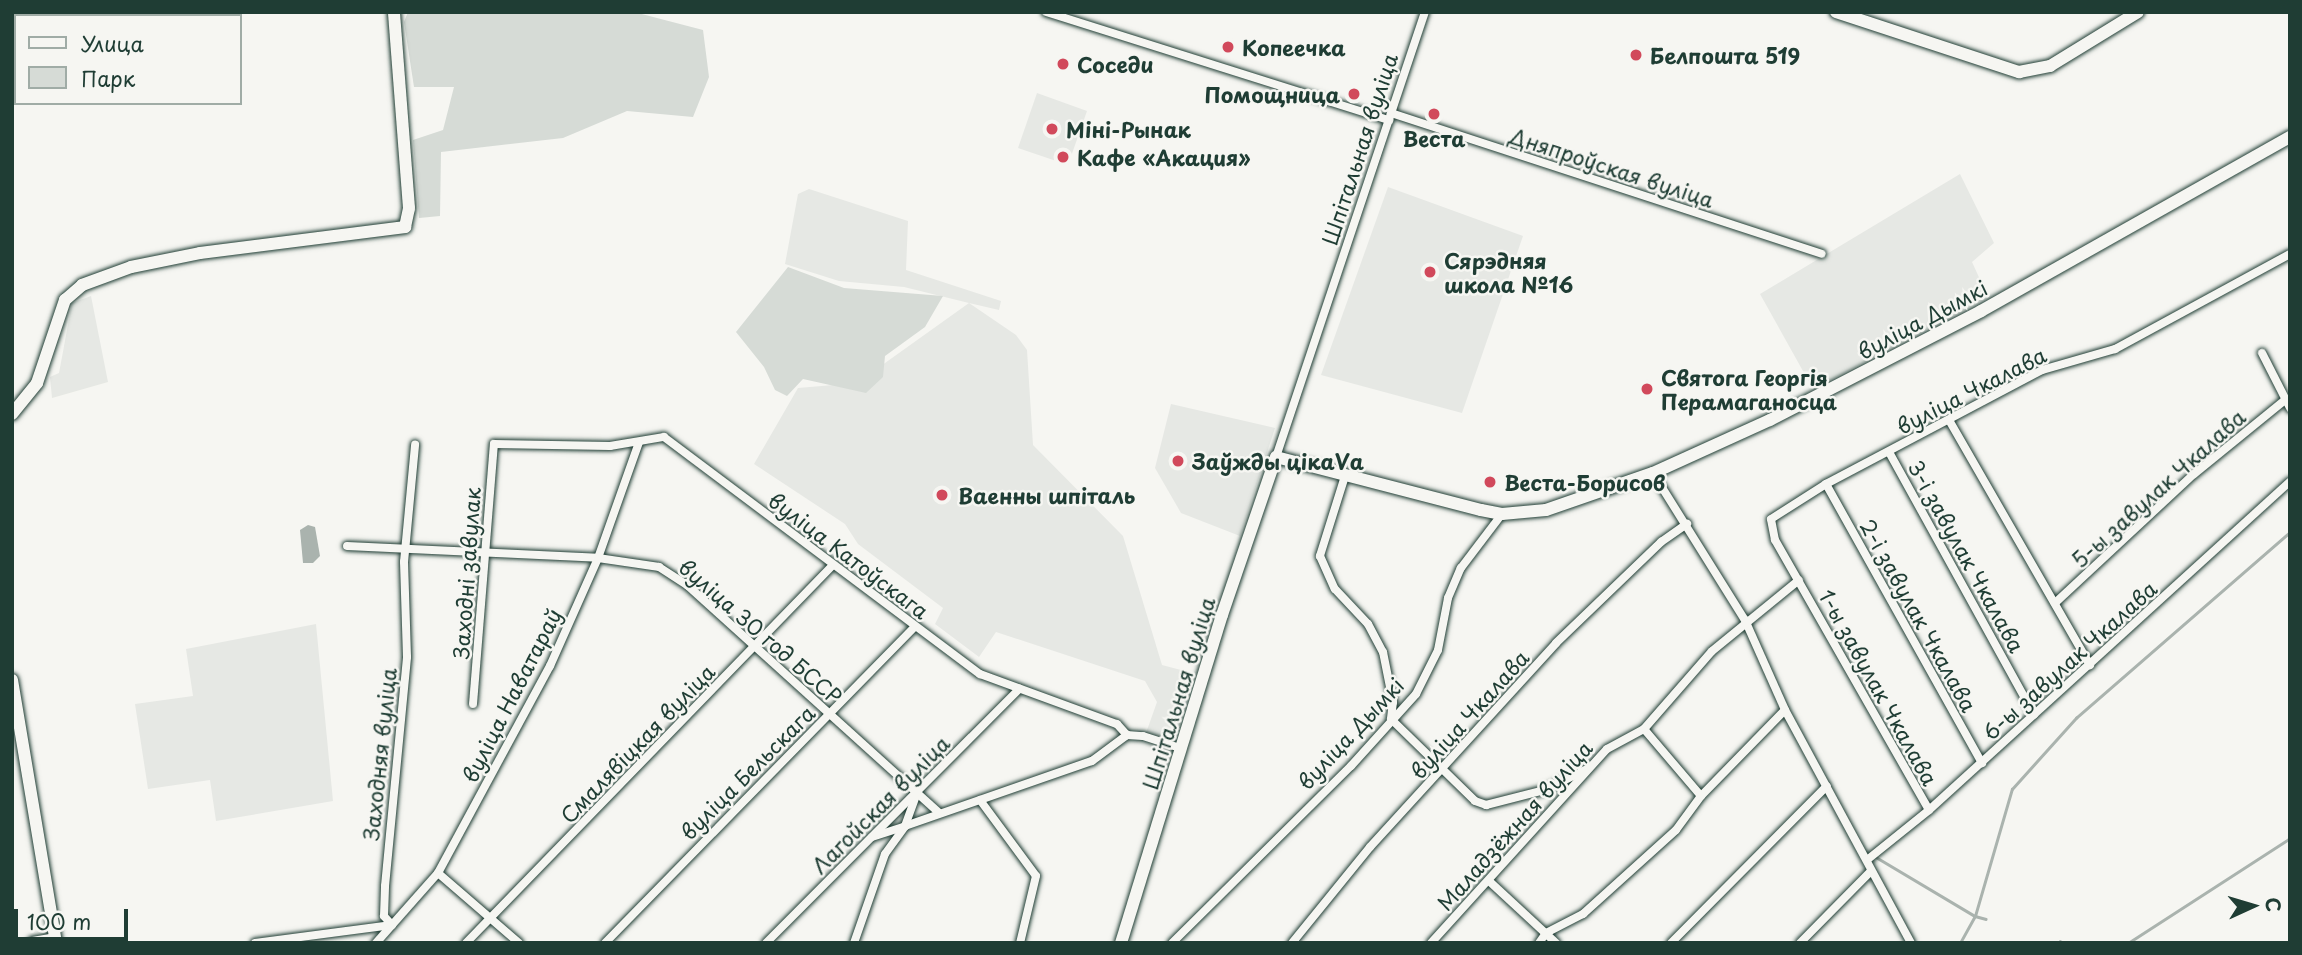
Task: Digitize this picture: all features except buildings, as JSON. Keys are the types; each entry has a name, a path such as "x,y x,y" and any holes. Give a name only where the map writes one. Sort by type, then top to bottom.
{"street":[{"path":"12,414 37,383 65,300 82,285 131,267 200,253 405,227 409,208 394,12"},
{"name":"Дняпроўская вуліца","path":"1046,12 1390,116 1822,254"},
{"name":"Шпітальная вуліца","path":"1121,943 1180,748 1425,12"},
{"path":"1836,12 2019,72 2050,66 2138,12"},
{"name":"вуліца Дымкі","path":"1172,943 1352,766 1426,677 1461,568 1502,514 1546,510 1653,473 1770,420 1970,316 2290,137"},
{"name":"вуліца Чкалава","path":"1798,580 1775,540 1771,519 1826,484 2042,370 2115,349 2290,254"},
{"path":"2262,353 2290,408"},
{"name":"5-ы завулак Чкалава","path":"2055,603 2194,474 2285,400"},
{"path":"1949,420 2090,665"},
{"name":"вуліца Катоўскага","path":"494,444 639,442 664,437 832,566 980,674 1117,724 1127,735 1180,748"},
{"name":"вуліца Наватараў","path":"376,943 438,873 550,666 598,558 639,442"},
{"name":"Заходні завулак","path":"473,704 494,444"},
{"name":"Заходняя вуліца","path":"392,925 384,916 385,886 407,657 404,562 409,551 415,446"},
{"name":"3-і завулак Чкалава","path":"1889,452 2034,715"},
{"path":"1276,457 1502,514"},
{"path":"1653,473 1745,620 1785,710 1911,943"},
{"path":"1345,476 1320,556 1335,589 1368,624 1383,652 1393,702 1391,719 1475,801 1486,805 1545,790 1589,768"},
{"name":"6-ы завулак Чкалава","path":"1867,860 1982,763 2290,482"},
{"name":"2-і завулак Чкалава","path":"1826,484 1982,763"},
{"name":"вуліца Чкалава","path":"1292,943 1370,847 1445,770 1556,643 1661,542 1687,524"},
{"name":"вуліца 30 год БССР","path":"346,546 598,558 659,566 755,646 939,813"},
{"name":"Смалявіцкая вуліца","path":"466,943 832,566"},
{"name":"Маладзёжная вуліца","path":"1431,943 1607,749 1644,729 1745,620 1798,580"},
{"name":"1-ы завулак Чкалава","path":"1798,580 1928,810"},
{"name":"вуліца Бельскага","path":"605,943 915,626"},
{"path":"12,680 55,941 33,943"},
{"name":"Лагойская вуліца","path":"766,943 1019,689"},
{"path":"1539,943 1546,933 1583,914 1676,830 1701,796 1785,710"},
{"path":"1644,729 1701,796"},
{"path":"870,838 1092,761 1127,735"},
{"path":"1671,943 1827,786"},
{"path":"854,943 885,854 905,826 917,792"},
{"path":"980,800 1036,876 1020,943"},
{"path":"1800,943 1871,871"},
{"path":"438,873 519,943"},
{"path":"1489,881 1556,943"},
{"path":"255,943 392,925"}],"shaded area":[{"name":"Міні-Рынак","path":"1037,93 1087,111 1068,165 1018,148"},
{"path":"1960,174 1994,243 1972,262 1988,297 1813,389 1760,294"},
{"path":"1388,187 1523,236 1462,413 1321,375"},
{"path":"809,189 908,221 906,270 1001,301 999,310 904,287 839,281 785,264 798,194"},
{"path":"91,296 108,382 52,398 50,377 59,373 72,303"},
{"name":"Ваенны шпіталь","path":"969,303 1016,335 1027,350 1033,445 1123,536 1162,665 1196,674 1174,742 1146,733 1157,702 1145,681 996,632 979,657 935,624 943,608 858,544 845,524 754,464 798,388 857,383"},
{"path":"1171,404 1275,428 1240,536 1181,513 1155,468"},
{"path":"308,525 315,527 320,556 313,563 303,563 300,530"},
{"path":"316,624 333,801 216,821 210,780 148,789 135,704 193,696 186,649"}],"green space":[{"path":"408,12 634,12 703,30 709,77 693,117 627,111 563,138 441,152 440,216 419,218 413,140 443,130 454,87 414,87 404,22"},
{"path":"788,267 844,288 943,296 925,327 885,356 883,377 866,393 803,379 787,396 775,390 764,367 736,332"}],"waterway":[{"path":"1876,857 1975,916 2012,789 2076,718 2290,532"},
{"path":"2128,943 2290,838"},
{"path":"1960,943 1975,916 1986,919"},
{"path":"2060,941 2064,943"}],"place":[{"name":"Копеечка","path":"1228,47"},
{"name":"Белпошта 519","path":"1636,55"},
{"name":"Соседи","path":"1063,64"},
{"name":"Помощница","path":"1354,94"},
{"name":"Веста","path":"1434,114"},
{"name":"Міні-Рынак","path":"1052,129"},
{"name":"Кафе «Акация»","path":"1063,157"},
{"name":"Сярэдняя школа №16","path":"1430,272"},
{"name":"Святога Георгія Перамаганосца","path":"1647,389"},
{"name":"Заўжды цікаVа","path":"1178,461"},
{"name":"Веста-Борисов","path":"1490,482"},
{"name":"Ваенны шпіталь","path":"942,495"}]}
